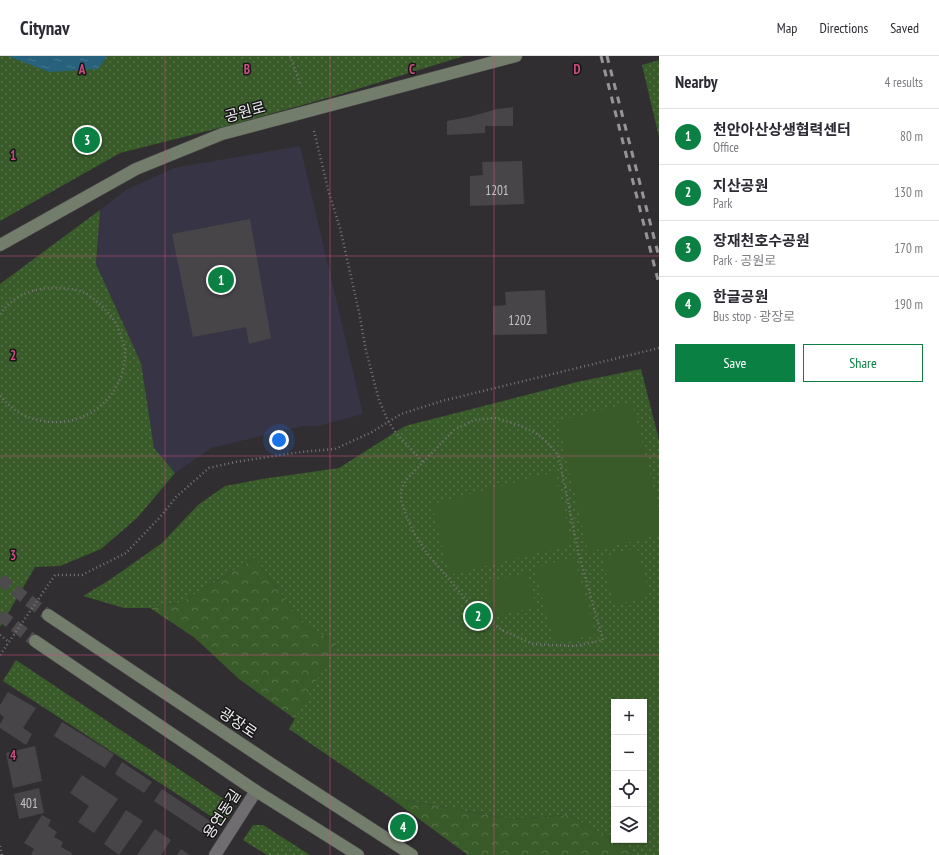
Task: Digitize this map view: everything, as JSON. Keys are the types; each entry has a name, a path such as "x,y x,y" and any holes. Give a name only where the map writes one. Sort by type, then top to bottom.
{"main road":[{"name":"공원로","path":"0,245 136,169 222,134 516,56"},
{"name":"광장로","path":"48,615 276,767 412,855"},
{"path":"35,640 256,791 358,855"}],"street":[{"name":"용연동길","path":"215,855 256,791"}],"path":[{"path":"290,57 301,86"},
{"path":"314,131 329,193 340,228 359,312 366,351 379,400 388,421 396,433 423,462"},
{"path":"0,314 6,306 25,293 43,288 63,288 84,293 103,307 117,325 125,350 122,374 111,396 93,412 71,421 47,423 24,416 5,402 0,395"},
{"path":"0,655 55,574 82,575 126,553 161,516 176,497 209,468 235,462 301,452 335,449 372,432 401,414 442,401 659,348"},
{"path":"495,418 516,424 538,433 552,446 559,457 578,551 602,640 575,646 532,644 502,630 478,614 426,552 413,531 406,515 401,500 401,490 406,480 423,462 454,430 474,420 495,418"},
{"path":"0,635 9,642"},
{"path":"0,846 2,855"}],"shaded area":[{"path":"300,146 363,414 318,426 303,426 211,448 175,473 154,448 141,363 96,264 100,210 126,190 174,168"}],"green space":[{"path":"0,56 464,56 338,95 227,126 120,153 0,221"},
{"path":"659,60 659,137 642,65"},
{"path":"100,210 96,264 141,363 154,448 175,473 137,518 101,549 60,566 35,567 0,627 0,284"},
{"path":"641,369 659,440 659,855 637,855 617,843 647,843 647,699 611,699 611,840 569,815 510,819 389,797 289,729 337,643 303,624 255,558 182,602 150,608 124,608 83,596 111,579 162,543 198,505 225,486 339,468 405,426 577,382"},
{"path":"632,402 659,509 659,535 588,552 558,421"},
{"path":"555,472 572,545 449,575 432,504"},
{"path":"637,548 650,596 614,605 602,557"},
{"path":"574,557 596,634 555,644 534,568"},
{"path":"255,558 303,624 337,643 295,719 239,679 195,638 150,608 182,602"},
{"path":"527,572 536,607 494,616 485,584"},
{"path":"16,660 228,802 230,814 223,824 3,681"},
{"path":"389,797 510,819 569,815 611,840 611,843 617,843 637,855 468,855"},
{"path":"253,825 263,825 310,855 267,855 243,840"}],"water":[{"path":"8,56 107,56 98,69 49,72"}],"building":[{"path":"513,107 513,126 485,126 485,133 447,135 447,121 469,117 497,109"},
{"path":"522,161 524,204 470,206 470,176 483,175 482,162"},
{"path":"250,219 271,338 249,344 246,327 193,337 172,234"},
{"path":"545,290 547,334 493,335 493,306 506,305 505,292"},
{"path":"8,692 36,708 23,728 32,734 26,745 0,728 0,724 4,717 0,714 0,705"},
{"path":"62,722 114,754 105,768 54,736"},
{"path":"35,746 42,781 13,788 6,753"},
{"path":"122,762 152,782 144,793 115,774"},
{"path":"82,775 118,799 94,833 78,822 89,806 70,793"},
{"path":"39,788 44,813 19,819 14,794"},
{"path":"162,789 216,825 208,837 154,801"},
{"path":"126,810 143,821 119,855 104,844"},
{"path":"42,815 51,820 48,826 57,832 54,837 63,842 61,847 72,853 71,855 31,854 34,849 24,843"},
{"path":"155,829 171,840 161,855 137,855"},
{"path":"181,849 190,855 177,855"}],"tunnel":[{"path":"0,579 48,615"},
{"path":"0,615 35,641"}],"railway":[{"path":"601,56 659,284"},
{"path":"607,56 659,257"}],"place":[{"name":"장재천호수공원","path":"87,140"},
{"name":"천안아산상생협력센터","path":"221,280"},
{"name":"지산공원","path":"478,616"},
{"name":"한글공원","path":"403,827"}]}
